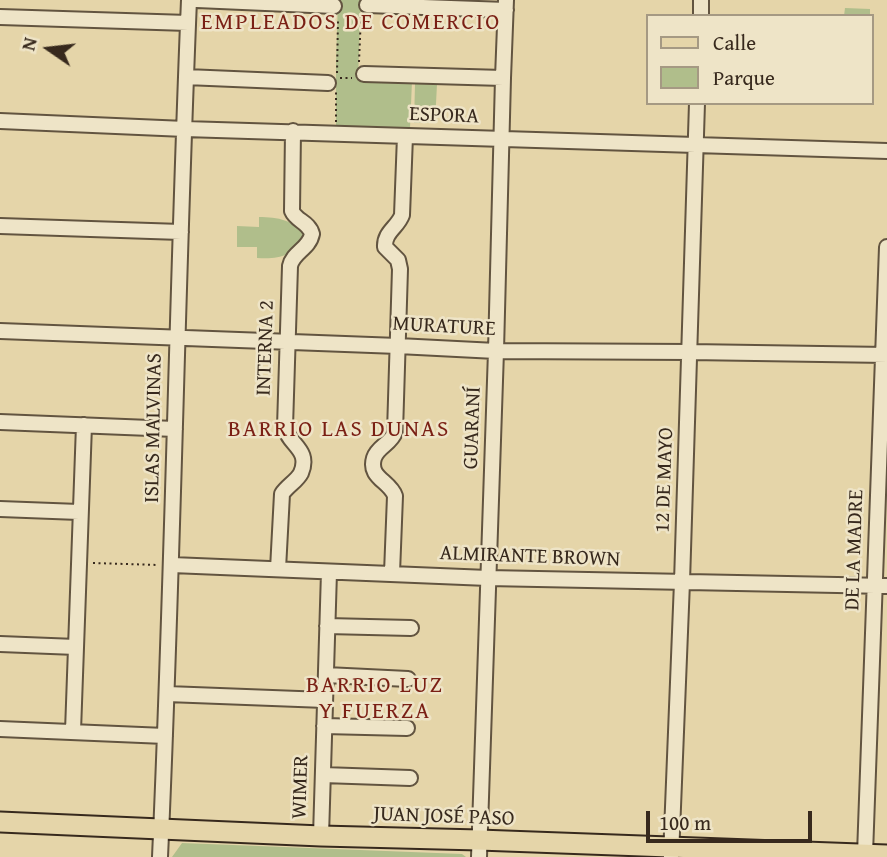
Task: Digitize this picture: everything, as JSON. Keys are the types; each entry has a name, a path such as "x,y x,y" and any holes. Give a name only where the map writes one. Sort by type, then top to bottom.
{"main road":[{"name":"JUAN JOSÉ PASO","path":"0,822 321,836 479,848 887,855"}],"street":[{"name":"ISLAS MALVINAS","path":"160,857 172,565 189,0"},
{"path":"197,0 336,9"},
{"path":"364,9 506,5"},
{"name":"GUARANÍ","path":"479,848 506,5"},
{"path":"0,17 188,23"},
{"path":"362,70 503,78"},
{"path":"186,77 334,84"},
{"name":"12 DE MAYO","path":"671,852 697,105"},
{"name":"ESPORA","path":"0,121 887,150"},
{"name":"INTERNA 2","path":"278,569 282,494 298,477 303,463 300,448 288,438 286,432 291,261 308,245 312,234 309,227 295,217 292,211 293,131"},
{"path":"392,573 395,496 390,487 377,477 373,466 378,451 391,441 395,432 400,269 398,260 385,247 385,240 402,215 405,136"},
{"path":"0,226 181,232"},
{"name":"DE LA MADRE","path":"865,853 881,585 887,247"},
{"name":"MURATURE","path":"0,331 496,352 885,355"},
{"path":"0,422 175,429"},
{"path":"73,731 84,425"},
{"path":"0,509 79,512"},
{"name":"ALMIRANTE BROWN","path":"172,565 488,578 881,585"},
{"name":"WIMER","path":"321,836 329,572"},
{"path":"327,626 411,628"},
{"path":"0,644 76,647"},
{"path":"326,675 408,678"},
{"path":"167,694 325,700"},
{"path":"324,726 407,728"},
{"path":"0,729 165,736"},
{"path":"323,775 410,778"}],"path":[{"path":"335,133 336,9"},
{"path":"362,70 364,9"},
{"path":"78,562 172,565"}],"green space":[{"path":"338,0 361,0 358,79 412,81 410,128 336,126"},
{"path":"845,8 870,9 870,14 844,14"},
{"path":"415,84 437,84 435,123 414,123"},
{"path":"259,217 291,223 305,237 290,253 273,258 257,258 257,247 237,247 237,226 259,227"},
{"path":"182,843 462,854 466,857 172,857"}],"district":[{"name":"EMPLEADOS DE COMERCIO","path":"351,23"},
{"name":"BARRIO LAS DUNAS","path":"339,430"},
{"name":"BARRIO LUZ Y FUERZA","path":"375,699"}]}
